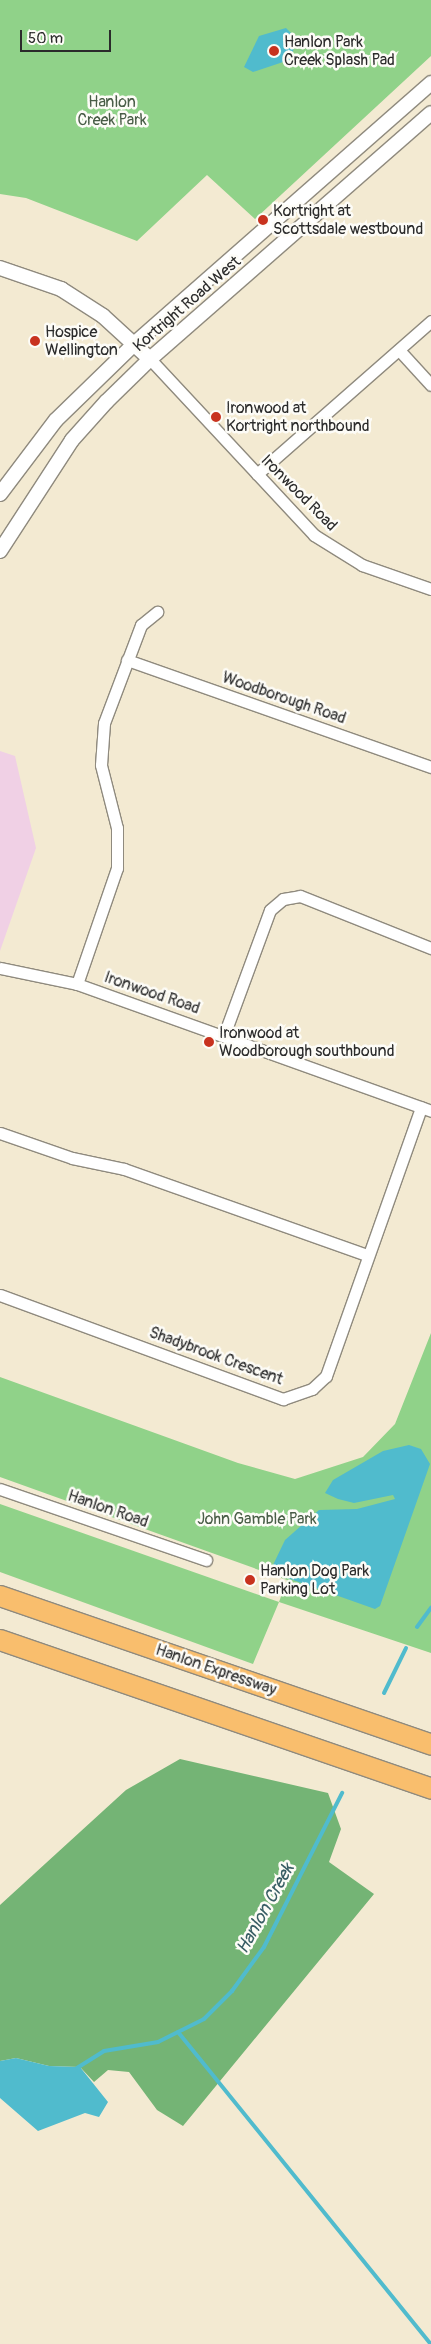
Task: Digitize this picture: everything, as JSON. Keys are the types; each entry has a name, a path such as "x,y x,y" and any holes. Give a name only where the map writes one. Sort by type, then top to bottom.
{"highway":[{"name":"Hanlon Expressway","path":"0,1596 431,1744"},
{"path":"0,1640 431,1788"}],"street":[{"name":"Kortright Road West","path":"0,494 56,420 133,345 431,84"},
{"name":"Kortright Road West","path":"0,551 72,440 150,359 431,113"},
{"path":"0,268 61,289 103,316 150,359"},
{"path":"256,474 431,322"},
{"path":"399,350 431,385"},
{"name":"Ironwood Road","path":"150,359 314,535 339,553 431,590"},
{"path":"77,984 116,868 117,828 101,765 104,723 141,625 157,612"},
{"name":"Woodborough Road","path":"127,660 431,767"},
{"path":"224,1035 270,910 284,899 300,896 431,948"},
{"name":"Ironwood Road","path":"0,968 77,984 224,1035 426,1109"},
{"name":"Shadybrook Crescent","path":"0,1295 283,1398 312,1389 326,1376 367,1255 426,1109"},
{"path":"0,1133 72,1158 124,1169 367,1255"},
{"name":"Hanlon Road","path":"0,1489 206,1560"}],"shaded area":[{"path":"0,751 15,756 36,848 0,951"}],"green space":[{"name":"Hanlon Creek Park","path":"0,0 431,0 431,56 255,219 207,175 137,241 26,198 0,194"},
{"name":"John Gamble Park","path":"431,1333 431,1653 279,1602 287,1580 0,1477 0,1377 238,1463 295,1479 363,1457 395,1424"},
{"path":"0,1504 279,1602 253,1664 0,1572"},
{"path":"180,1759 328,1793 341,1829 329,1862 374,1894 183,2126 157,2110 129,2072 108,2070 94,2082 80,2067 49,2066 16,2058 0,2061 0,1905 126,1790"}],"water":[{"name":"Hanlon Park Creek Splash Pad","path":"286,28 295,37 292,59 253,72 244,67 259,36"},
{"path":"409,1445 421,1449 430,1464 380,1606 375,1609 279,1575 273,1565 285,1540 319,1510 357,1509 395,1499 393,1495 354,1503 338,1499 325,1493 333,1480 383,1451"},
{"path":"16,2058 49,2066 80,2067 108,2102 99,2117 85,2113 38,2131 0,2098 0,2061"}],"waterway":[{"name":"Hanlon Creek","path":"417,1627 431,1608"},
{"name":"Hanlon Creek","path":"384,1693 406,1648"},
{"name":"Hanlon Creek","path":"77,2068 104,2051 158,2042 204,2019 232,1991 264,1947 342,1793"},
{"path":"178,2032 431,2344"}],"place":[{"name":"Hanlon Park Creek Splash Pad","path":"274,51"},
{"name":"Kortright at Scottsdale westbound","path":"263,220"},
{"name":"Hospice Wellington","path":"35,341"},
{"name":"Ironwood at Kortright northbound","path":"216,417"},
{"name":"Ironwood at Woodborough southbound","path":"209,1042"},
{"name":"Hanlon Dog Park Parking Lot","path":"250,1580"}]}
